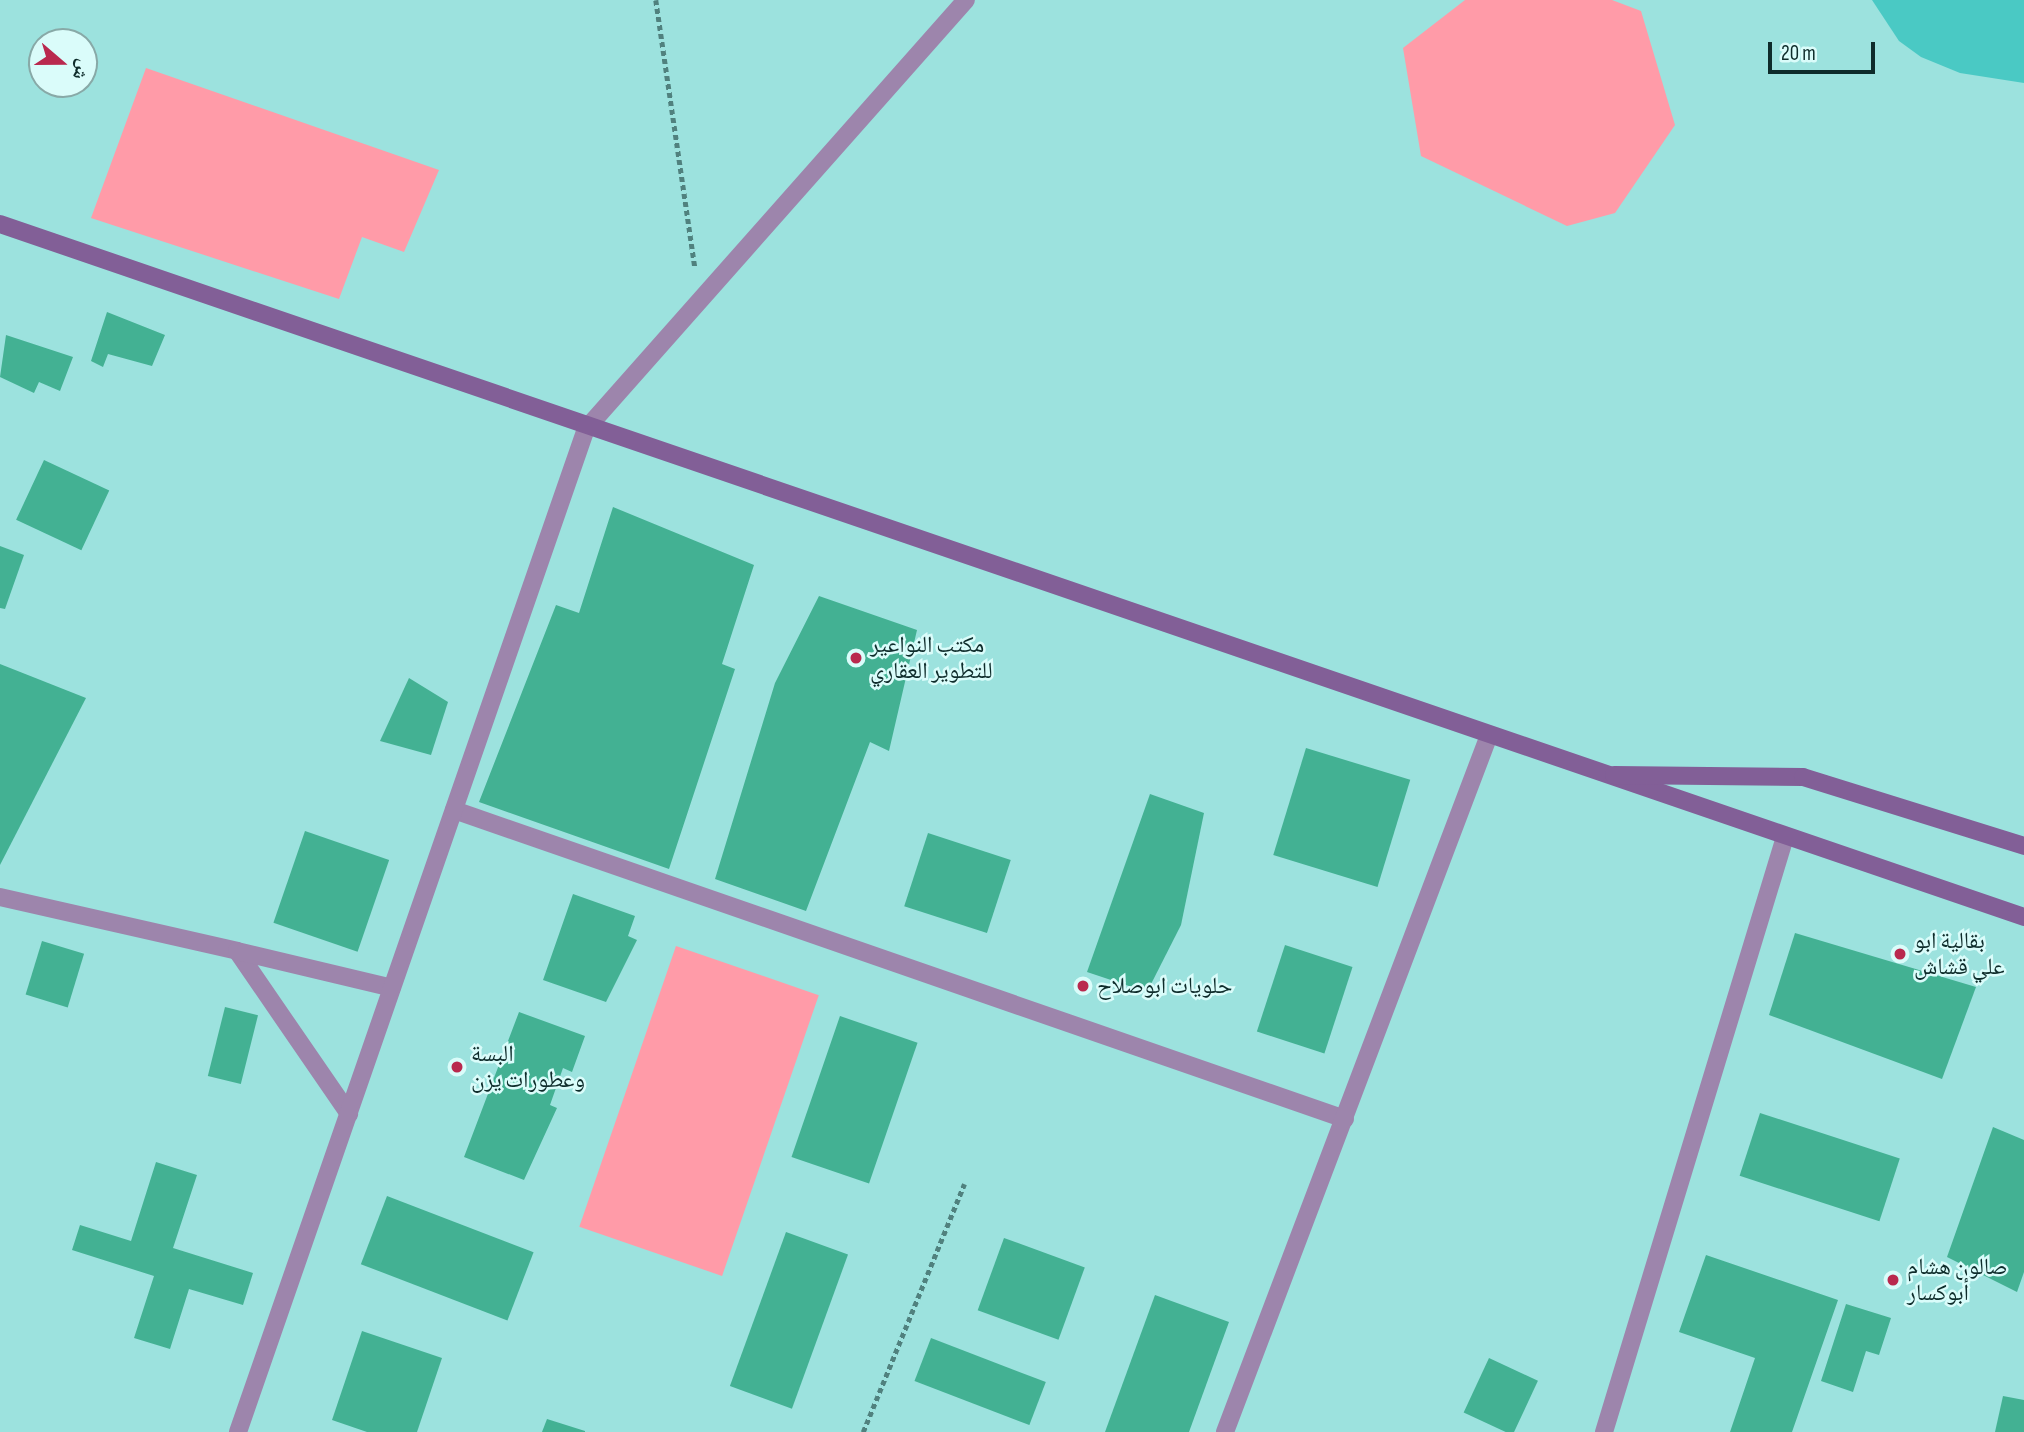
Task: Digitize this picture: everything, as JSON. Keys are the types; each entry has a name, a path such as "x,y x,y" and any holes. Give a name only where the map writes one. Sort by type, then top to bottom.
{"street":[{"path":"238,1432 586,429 966,0"},
{"path":"0,224 586,429 1488,738 2024,917"},
{"path":"1225,1432 1488,738"},
{"path":"1597,775 1803,777 2024,846"},
{"path":"454,810 1345,1119"},
{"path":"1604,1432 1784,837"},
{"path":"0,897 392,988"},
{"path":"237,951 349,1114"}],"path":[{"path":"656,0 696,273"},
{"path":"863,1432 964,1184"}],"shaded area":[{"path":"1465,0 1612,0 1641,11 1675,125 1615,213 1567,226 1421,156 1403,48"},
{"path":"146,68 439,170 404,252 362,237 339,299 91,218"},
{"path":"676,946 819,995 722,1276 579,1227"}],"water":[{"path":"1872,0 2024,0 2024,83 1960,73 1921,57 1899,41"}],"building":[{"path":"107,312 165,335 152,366 108,354 103,367 91,361"},
{"path":"6,335 73,357 60,391 39,382 34,393 0,377"},
{"path":"44,460 109,490 81,550 16,520"},
{"path":"613,507 754,565 722,664 735,669 669,869 479,802 556,605 579,613"},
{"path":"0,546 24,555 5,609 0,608"},
{"path":"819,596 917,630 889,751 870,742 806,911 715,879 775,683"},
{"path":"0,664 86,698 0,865"},
{"path":"409,678 448,702 431,755 380,741"},
{"path":"1306,748 1410,780 1377,887 1273,855"},
{"path":"1150,794 1204,813 1181,925 1147,992 1087,972"},
{"path":"305,831 389,860 358,952 273,923"},
{"path":"928,833 1011,860 987,933 904,906"},
{"path":"573,894 635,916 628,936 637,940 606,1002 543,980"},
{"path":"1795,933 1976,987 1942,1079 1769,1015"},
{"path":"42,941 84,954 68,1007 26,995"},
{"path":"1285,945 1353,967 1324,1053 1257,1032"},
{"path":"225,1007 258,1015 241,1084 208,1076"},
{"path":"519,1012 585,1036 572,1072 563,1068 550,1105 557,1108 524,1180 464,1157"},
{"path":"840,1016 918,1043 869,1184 791,1157"},
{"path":"1760,1113 1900,1158 1879,1221 1740,1176"},
{"path":"1993,1127 2024,1140 2024,1272 2017,1292 1947,1257"},
{"path":"156,1162 197,1175 173,1248 253,1273 243,1305 189,1289 170,1349 134,1338 154,1276 72,1250 80,1225 131,1241"},
{"path":"387,1196 534,1252 507,1320 361,1264"},
{"path":"786,1232 848,1255 792,1409 730,1386"},
{"path":"1004,1238 1085,1267 1058,1340 978,1310"},
{"path":"1706,1255 1838,1300 1792,1432 1730,1432 1755,1358 1679,1332"},
{"path":"1155,1295 1229,1322 1189,1432 1105,1432"},
{"path":"1846,1304 1891,1318 1879,1355 1866,1351 1853,1392 1821,1381"},
{"path":"362,1331 442,1358 417,1432 367,1432 332,1420"},
{"path":"931,1338 1046,1382 1029,1425 915,1381"},
{"path":"1489,1358 1538,1381 1514,1432 1506,1432 1464,1412"},
{"path":"2003,1396 2024,1400 2024,1432 1995,1432"},
{"path":"547,1419 585,1431 585,1432 542,1432"}],"place":[{"name":"مكتب النواعير للتطوير العقاري","path":"856,658"},
{"name":"بقالية ابو علي قشاش","path":"1900,954"},
{"name":"حلويات ابوصلاح","path":"1083,986"},
{"name":"البسة وعطورات يزن","path":"457,1067"},
{"name":"صالون هشام أبوكسار","path":"1893,1280"}]}
